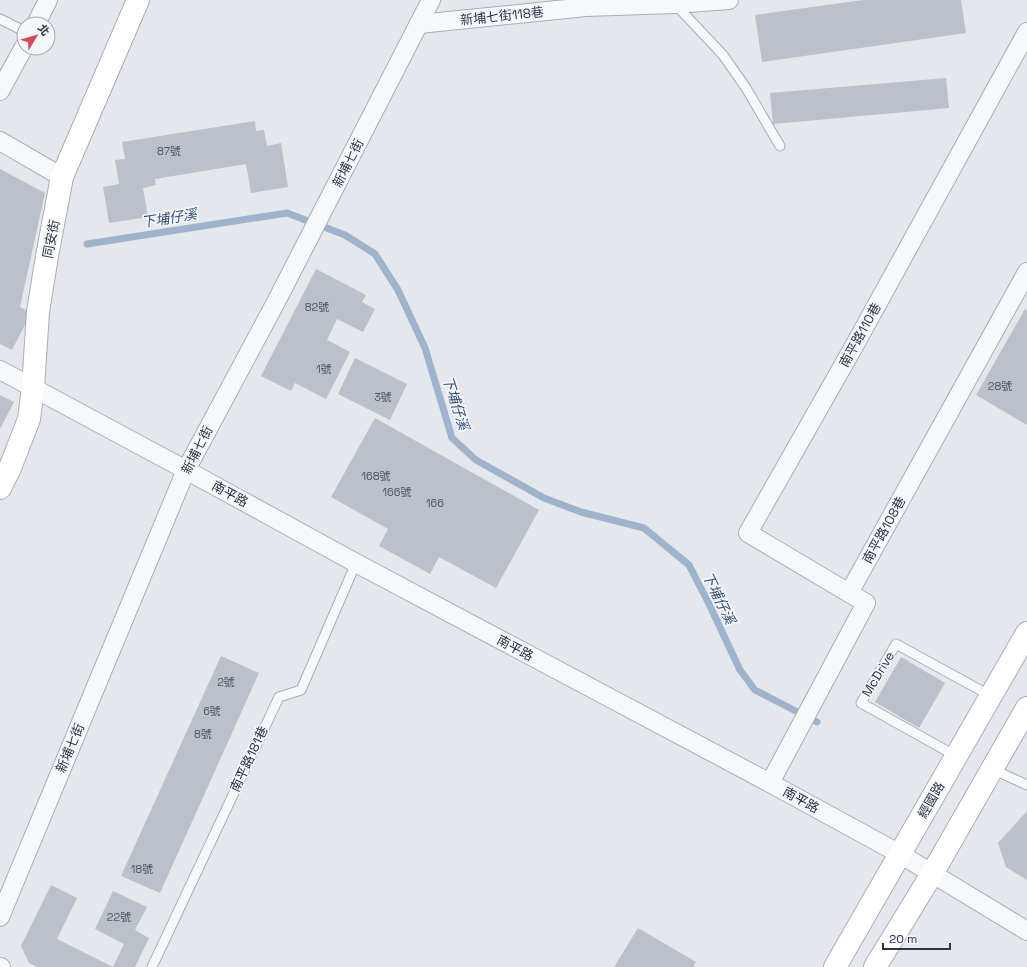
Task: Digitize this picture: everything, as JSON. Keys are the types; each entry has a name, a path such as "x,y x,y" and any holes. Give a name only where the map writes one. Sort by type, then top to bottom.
{"street":[{"path":"40,16 48,0"},
{"name":"同安街","path":"0,488 10,468 29,419 33,388 38,312 62,177 138,0"},
{"name":"新埔七街","path":"0,917 186,470 305,246 431,0"},
{"name":"新埔七街118巷","path":"419,24 588,4 675,4 729,0"},
{"name":"南平路110巷","path":"849,593 748,533 853,348 1027,32"},
{"path":"0,91 19,56"},
{"path":"0,141 62,177"},
{"name":"南平路108巷","path":"849,593 1027,272"},
{"name":"南平路","path":"0,370 356,564 770,783 900,854 1027,931"},
{"path":"770,783 866,603 849,593"},
{"name":"經國路","path":"835,967 1027,633"},
{"path":"875,967 932,874 1027,708"}],"lane":[{"path":"675,4 723,55 746,88 780,146"},
{"path":"0,19 16,28"},
{"name":"南平路181巷","path":"152,967 279,696 301,690 356,564"},
{"name":"McDrive","path":"956,756 861,703 896,644 991,696"},
{"path":"992,769 1027,785"}],"building":[{"path":"863,0 961,0 966,33 762,62 755,15"},
{"path":"946,78 949,108 773,124 770,93"},
{"path":"255,121 256,131 264,130 267,146 281,143 288,187 251,193 246,164 155,179 156,185 143,188 148,217 109,223 103,187 119,184 115,160 125,159 122,142"},
{"path":"0,169 45,193 20,307 31,313 12,350 0,344"},
{"path":"316,269 366,295 362,302 375,309 363,332 337,319 327,340 350,352 326,399 295,383 291,391 261,376"},
{"path":"1025,309 1027,311 1027,425 976,395"},
{"path":"355,358 407,384 390,420 338,394"},
{"path":"0,395 14,402 0,429"},
{"path":"375,418 539,510 496,588 439,557 430,574 379,546 388,529 331,497"},
{"path":"221,656 259,673 160,893 121,876"},
{"path":"901,657 945,683 919,728 875,702"},
{"path":"1027,811 1027,880 1006,867 998,843"},
{"path":"51,885 77,898 57,939 113,967 37,967 29,963 21,946"},
{"path":"113,891 147,907 135,930 149,938 135,967 113,967 124,944 95,929"},
{"path":"638,928 696,962 693,967 614,967"}],"waterway":[{"name":"下埔仔溪","path":"87,244 287,213 345,235 375,254 398,290 425,348 452,438 476,460 544,498 581,512 644,528 689,565 740,670 755,690 817,722"}]}
